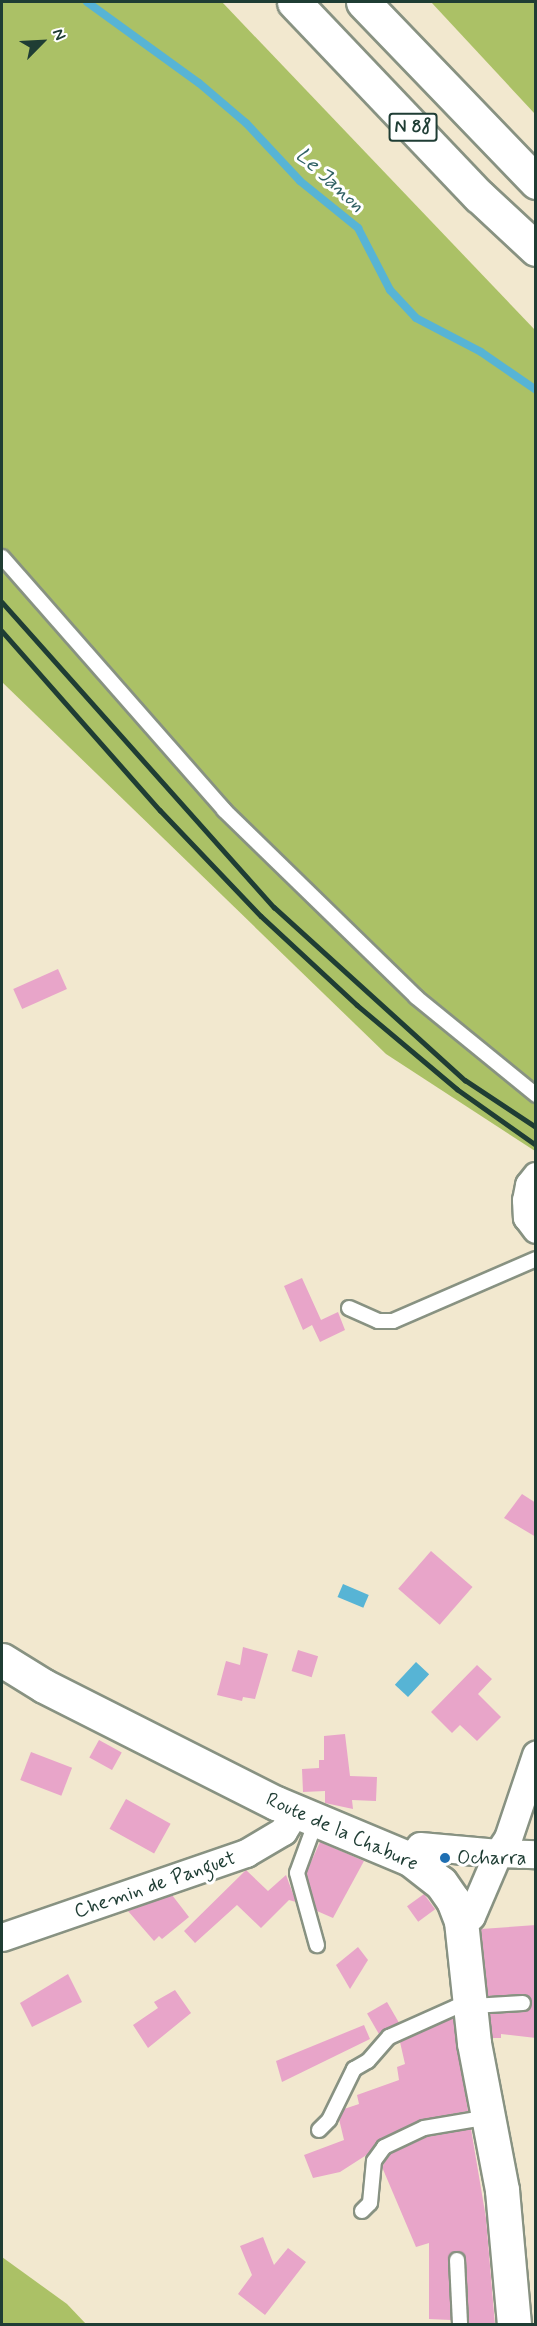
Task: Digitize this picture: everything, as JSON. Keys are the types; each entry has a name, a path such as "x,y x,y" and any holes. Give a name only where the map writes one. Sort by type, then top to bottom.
{"main road":[{"name":"N 88","path":"294,2 479,196 536,249"},
{"name":"N 88","path":"363,2 536,182"},
{"name":"Route de la Chabure","path":"2,1660 157,1745 306,1817 410,1859 441,1883 453,1900 461,1922 470,2005 512,2270 514,2325"}],"street":[{"path":"536,1176 529,1185 526,1200 527,1217 536,1229"},
{"path":"461,1922 471,1916 498,1853 508,1838 536,1755"},
{"name":"Chemin de Panguet","path":"2,1937 246,1853 306,1817"},
{"path":"410,1859 420,1846 536,1854"}],"lane":[{"path":"2,557 224,810 416,997 536,1095"},
{"path":"349,1308 378,1321 393,1321 536,1259"},
{"path":"306,1817 297,1873 317,1945"},
{"path":"319,2130 329,2120 354,2069 368,2061 382,2043 456,2007 523,2003"},
{"path":"362,2211 370,2203 374,2161 384,2147 424,2128 489,2118"},
{"path":"457,2260 460,2325"}],"green space":[{"path":"2,2 222,2 535,330 535,1151 386,1054 2,682"},
{"path":"431,2 535,2 535,114"},
{"path":"2,2257 67,2304 86,2324 2,2324"}],"water":[{"path":"343,1584 369,1595 363,1608 338,1597"},
{"path":"416,1662 429,1674 408,1697 395,1685"}],"building":[{"path":"58,969 67,989 22,1009 13,989"},
{"path":"302,1278 321,1320 338,1312 345,1330 320,1342 312,1325 303,1330 284,1286"},
{"path":"522,1494 536,1503 536,1537 504,1518"},
{"path":"431,1551 473,1587 440,1625 398,1589"},
{"path":"243,1647 268,1654 255,1699 243,1697 242,1701 217,1695 226,1661 240,1665"},
{"path":"298,1650 318,1656 312,1677 292,1671"},
{"path":"477,1665 492,1679 478,1694 501,1717 477,1741 460,1725 452,1733 431,1712"},
{"path":"345,1734 350,1776 377,1777 376,1801 352,1800 353,1809 325,1803 325,1791 303,1792 302,1769 319,1768 319,1760 324,1760 324,1736"},
{"path":"99,1740 122,1753 112,1770 89,1757"},
{"path":"31,1752 72,1768 61,1796 20,1780"},
{"path":"126,1799 171,1824 154,1853 110,1829"},
{"path":"320,1842 364,1861 333,1918 317,1911 306,1873"},
{"path":"246,1870 268,1891 286,1875 296,1902 289,1900 261,1928 237,1905 195,1943 184,1931"},
{"path":"424,1894 435,1909 418,1922 407,1906"},
{"path":"172,1895 189,1917 162,1939 159,1936 154,1941 128,1911"},
{"path":"536,1925 536,2038 501,2034 501,2038 492,2038 490,2014 524,2012 532,2002 523,1994 488,1996 481,1929"},
{"path":"358,1947 368,1960 350,1989 336,1965"},
{"path":"68,1974 82,2002 32,2027 20,2003"},
{"path":"175,1990 191,2013 148,2048 133,2025 158,2008 154,2002"},
{"path":"387,2002 399,2023 379,2034 367,2014"},
{"path":"453,2018 468,2111 420,2120 380,2139 368,2154 340,2172 313,2178 304,2155 344,2140 339,2119 344,2109 359,2104 357,2095 399,2080 397,2067 405,2064 400,2042"},
{"path":"364,2025 370,2039 282,2082 276,2061"},
{"path":"471,2129 486,2218 495,2325 469,2325 466,2260 457,2251 448,2260 451,2320 429,2319 429,2243 416,2247 382,2167 390,2154 427,2137"},
{"path":"263,2237 274,2265 288,2248 306,2262 265,2315 238,2294 252,2275 240,2246"}],"waterway":[{"name":"Le Janon","path":"87,2 199,83 246,123 300,181 358,228 390,290 416,318 481,352 536,390"}],"railway":[{"path":"2,602 274,907 465,1080 536,1127"},
{"path":"2,631 160,810 261,916 357,1005 457,1089 536,1145"}],"place":[{"name":"Ocharra","path":"445,1858"}]}
